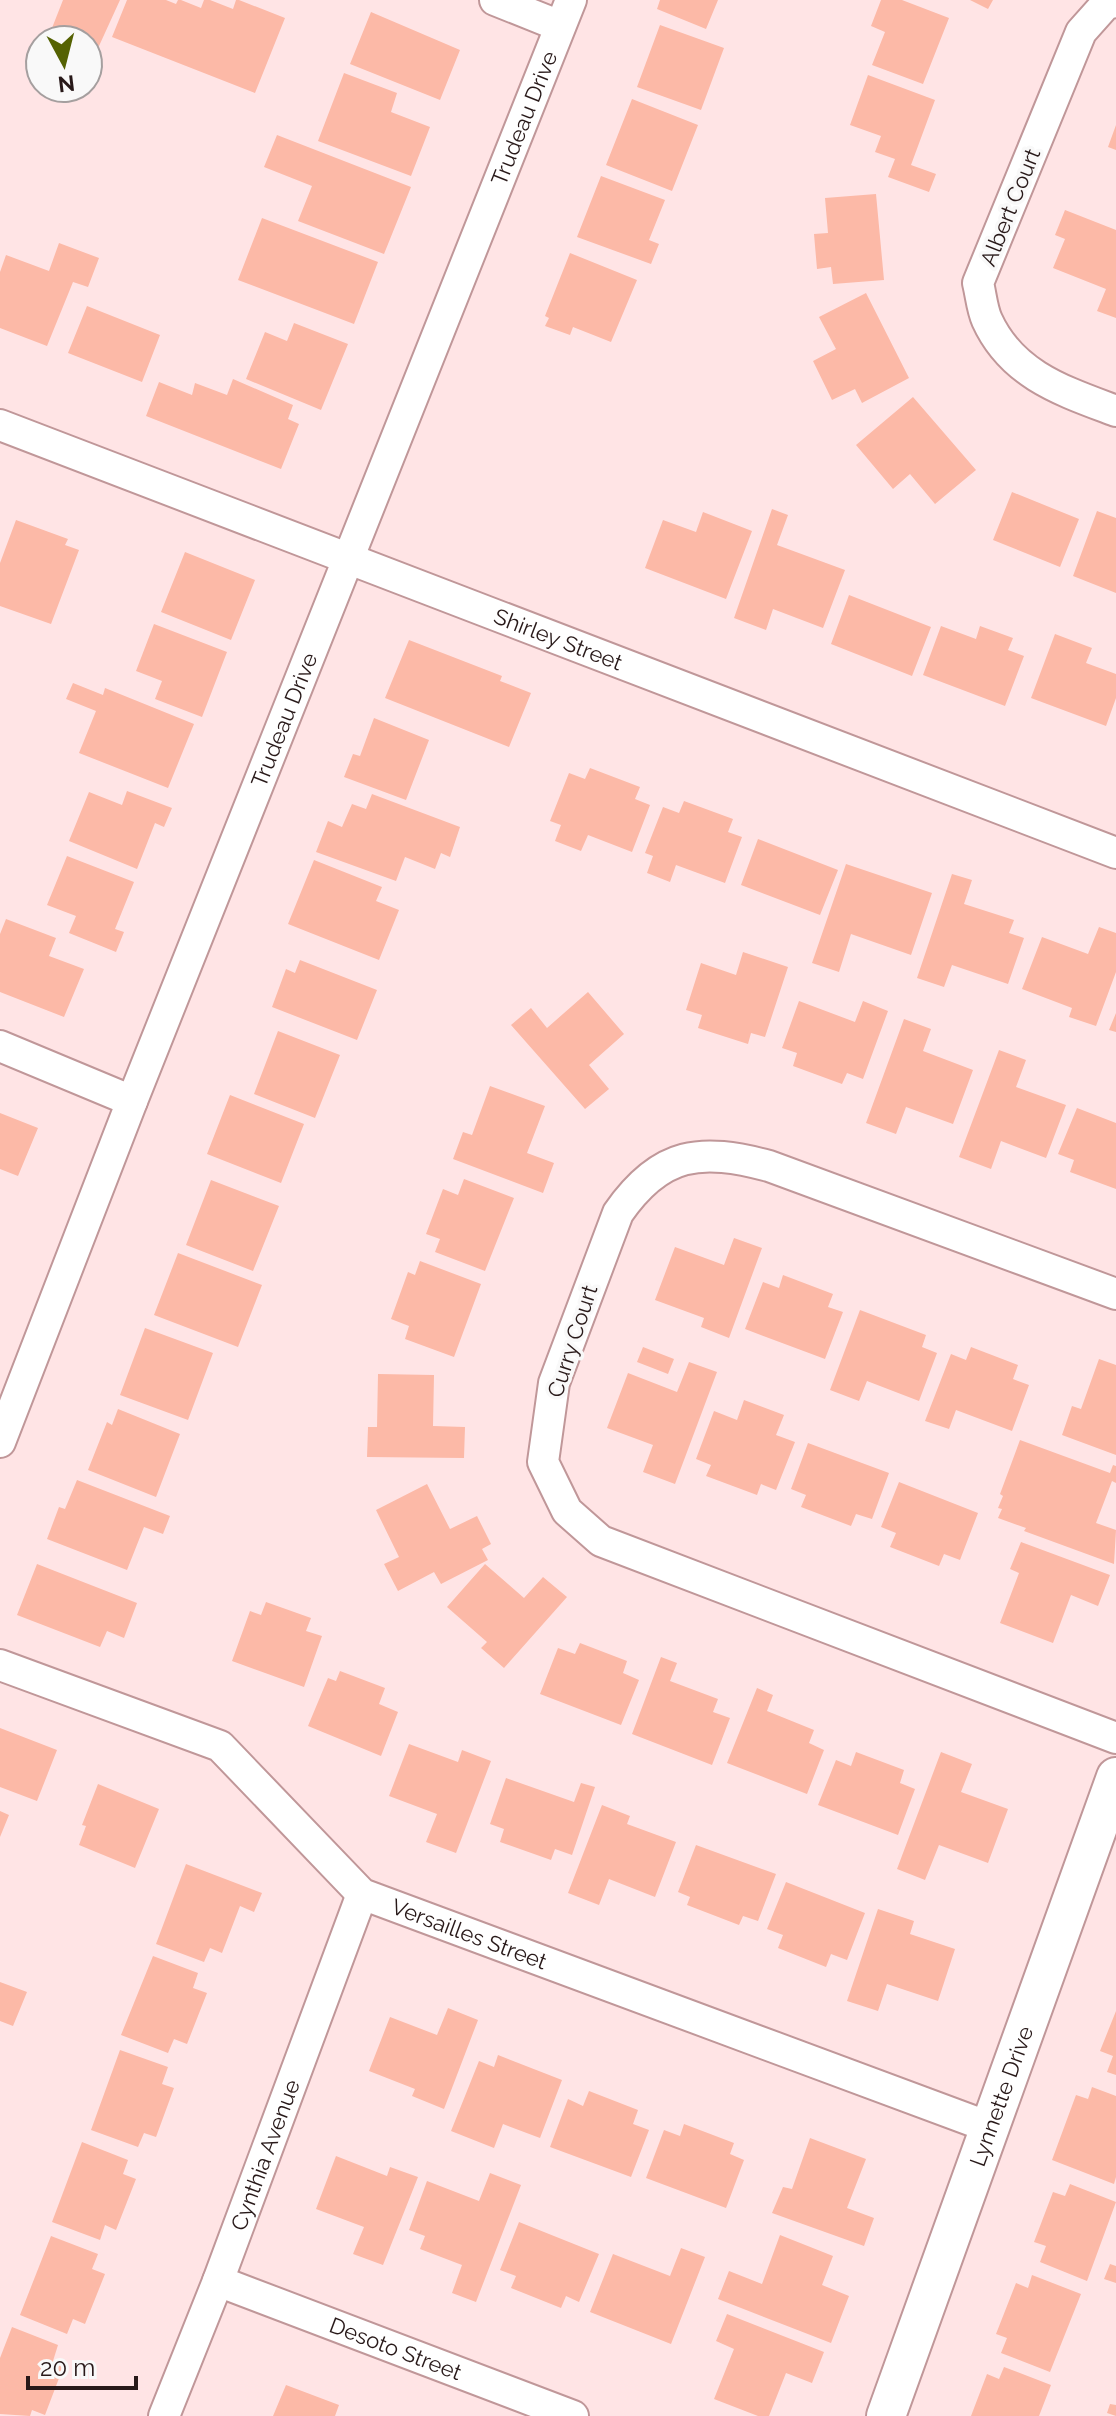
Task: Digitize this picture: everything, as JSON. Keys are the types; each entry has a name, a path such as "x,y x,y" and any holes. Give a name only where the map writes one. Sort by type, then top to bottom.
{"street":[{"path":"495,0 566,13"},
{"name":"Albert Court","path":"1116,2 1106,4 1081,32 978,283 985,318 1005,352 1052,387 1116,411"},
{"name":"Trudeau Drive","path":"0,1442 347,558 566,13"},
{"name":"Shirley Street","path":"0,425 1116,853"},
{"path":"0,1046 132,1101"},
{"name":"Curry Court","path":"1116,1294 769,1166 738,1158 707,1155 679,1160 651,1176 632,1193 618,1213 554,1383 543,1462 567,1511 601,1541 1116,1738"},
{"name":"Versailles Street","path":"0,1665 220,1746 362,1894 989,2127"},
{"name":"Lynnette Drive","path":"886,2416 1116,1777"},
{"name":"Cynthia Avenue","path":"164,2416 218,2281 362,1894"},
{"name":"Desoto Street","path":"218,2281 573,2416"}],"building":[{"path":"63,0 120,0 104,35 104,24 54,24"},
{"path":"127,0 166,0 176,4 181,0 201,8 204,0 210,0 233,9 236,0 239,0 285,18 255,93 112,37"},
{"path":"660,0 718,0 706,29 657,9"},
{"path":"881,0 902,0 949,18 923,84 872,65 885,32 871,26"},
{"path":"970,0 993,0 988,9"},
{"path":"371,12 460,50 440,100 350,64"},
{"path":"660,25 724,48 701,110 637,87"},
{"path":"344,73 397,93 391,112 430,127 411,176 318,141"},
{"path":"868,75 935,100 911,165 936,174 929,192 888,177 895,159 875,152 881,136 850,125"},
{"path":"632,99 698,125 672,191 606,165"},
{"path":"1116,125 1116,150 1108,147"},
{"path":"277,135 411,187 384,254 298,221 312,186 264,167"},
{"path":"601,176 665,200 649,240 659,244 651,264 577,237"},
{"path":"876,194 884,280 833,284 831,267 817,269 814,234 828,233 825,198"},
{"path":"1065,210 1116,230 1116,318 1097,311 1106,289 1053,268 1065,239 1055,235"},
{"path":"262,218 378,262 354,324 238,280"},
{"path":"59,243 99,258 88,287 73,282 47,346 0,328 0,272 6,255 49,271"},
{"path":"570,253 637,280 611,342 573,327 570,335 545,326 549,318 545,316"},
{"path":"866,293 909,378 862,403 855,389 832,400 813,361 836,349 819,317"},
{"path":"87,306 160,335 142,382 68,353"},
{"path":"294,323 348,344 321,410 246,379 265,332 287,341"},
{"path":"233,379 293,405 288,419 299,424 281,469 146,416 159,382 192,395 195,383 227,395"},
{"path":"913,397 976,470 935,504 910,474 893,489 856,445"},
{"path":"1012,492 1079,519 1060,567 993,540"},
{"path":"772,509 788,515 777,545 845,570 823,628 773,609 766,630 734,618"},
{"path":"1097,511 1116,518 1116,593 1073,576"},
{"path":"703,512 752,531 726,599 645,568 663,520 696,532"},
{"path":"16,520 68,539 65,545 79,550 51,624 0,606 0,563"},
{"path":"185,552 255,580 231,640 161,612"},
{"path":"849,595 931,627 912,676 831,644"},
{"path":"154,624 227,652 202,717 155,699 162,681 136,671"},
{"path":"941,626 976,639 980,626 1013,638 1008,650 1024,656 1005,706 923,675"},
{"path":"1055,634 1092,648 1086,663 1116,674 1116,698 1106,726 1031,698"},
{"path":"409,640 502,676 500,681 531,693 509,747 385,698"},
{"path":"73,683 103,695 105,688 194,724 168,788 79,753 96,711 66,699"},
{"path":"374,718 429,740 406,800 344,777 353,754 360,756"},
{"path":"590,768 640,787 635,799 650,805 632,852 588,835 581,851 555,841 561,825 550,821 569,773 585,779"},
{"path":"127,791 172,808 164,827 155,823 137,869 69,841 89,792 122,805"},
{"path":"372,794 460,827 450,857 441,853 435,869 405,857 396,881 316,852 328,821 342,827 352,804 366,809"},
{"path":"684,801 733,819 728,832 742,837 725,883 676,865 670,882 647,873 653,856 645,853 663,807 679,813"},
{"path":"758,839 838,870 820,915 741,885"},
{"path":"67,856 134,882 115,929 124,932 116,952 69,933 76,916 47,905"},
{"path":"314,860 382,887 376,901 399,910 379,960 288,924"},
{"path":"846,864 932,893 911,955 851,934 839,972 812,963"},
{"path":"952,874 972,880 964,904 1014,920 1009,933 1024,938 1008,984 952,965 944,987 917,978"},
{"path":"6,919 56,938 49,956 84,969 64,1017 0,992 0,934"},
{"path":"1099,927 1116,933 1116,972 1096,1026 1069,1017 1072,1008 1022,989 1042,937 1088,954"},
{"path":"743,952 788,967 765,1037 751,1033 748,1044 698,1028 702,1015 686,1010 701,963 736,975"},
{"path":"300,960 377,990 357,1040 272,1007 286,969 295,973"},
{"path":"588,992 624,1034 589,1065 609,1089 585,1109 511,1025 531,1008 547,1028"},
{"path":"799,1001 855,1022 863,1001 888,1011 863,1079 847,1073 842,1084 793,1066 797,1053 782,1048"},
{"path":"1116,1013 1116,1032 1109,1030"},
{"path":"904,1019 931,1029 923,1051 973,1070 953,1124 906,1107 896,1134 866,1123"},
{"path":"278,1031 340,1055 315,1118 254,1094"},
{"path":"999,1050 1026,1060 1016,1087 1066,1105 1046,1158 1001,1141 991,1169 959,1157"},
{"path":"490,1086 545,1106 527,1153 554,1163 543,1193 453,1159 463,1132 472,1135"},
{"path":"230,1095 304,1124 281,1183 207,1154"},
{"path":"1077,1108 1116,1123 1116,1189 1070,1172 1074,1160 1058,1154"},
{"path":"0,1113 38,1128 18,1176 0,1169"},
{"path":"464,1179 514,1198 485,1271 435,1252 440,1239 426,1234 443,1189 458,1195"},
{"path":"211,1180 279,1206 253,1271 186,1245"},
{"path":"734,1238 762,1248 729,1338 701,1327 704,1318 655,1300 675,1247 724,1265"},
{"path":"178,1253 262,1285 238,1347 154,1315"},
{"path":"420,1261 481,1284 454,1357 405,1339 409,1326 391,1319 408,1272 415,1275"},
{"path":"783,1275 833,1294 828,1307 843,1312 825,1359 745,1329 763,1282 779,1288"},
{"path":"860,1310 926,1335 922,1347 937,1353 919,1401 867,1381 859,1401 830,1390"},
{"path":"145,1328 213,1353 188,1420 120,1395"},
{"path":"643,1347 674,1359 668,1374 637,1362"},
{"path":"971,1347 1018,1365 1013,1379 1029,1385 1012,1431 956,1410 949,1429 925,1421 951,1354 966,1360"},
{"path":"1099,1359 1116,1365 1116,1455 1062,1435 1072,1406 1081,1409"},
{"path":"689,1362 717,1372 675,1484 643,1472 653,1445 607,1428 628,1373 677,1392"},
{"path":"378,1374 434,1375 433,1426 465,1427 464,1458 367,1457 368,1427 377,1427"},
{"path":"744,1400 784,1415 776,1435 795,1442 776,1490 761,1484 757,1495 706,1476 711,1465 696,1459 714,1411 737,1420"},
{"path":"118,1409 180,1434 156,1497 88,1470 107,1422 112,1425"},
{"path":"1020,1440 1110,1473 1113,1465 1116,1466 1116,1483 1112,1481 1096,1523 1116,1530 1114,1564 1024,1531 1026,1528 998,1518 1002,1509 998,1508 1003,1496 1000,1494"},
{"path":"808,1443 889,1473 872,1519 856,1514 851,1526 801,1507 806,1495 791,1489"},
{"path":"77,1480 170,1516 163,1534 144,1527 127,1570 47,1539 59,1507 65,1509"},
{"path":"899,1482 978,1513 960,1560 944,1554 939,1566 890,1547 896,1533 881,1527"},
{"path":"427,1484 450,1529 477,1516 491,1544 482,1549 488,1560 441,1584 434,1572 398,1591 384,1564 399,1557 376,1510"},
{"path":"1021,1542 1110,1575 1098,1606 1071,1595 1053,1643 1000,1623 1019,1573 1010,1569"},
{"path":"37,1564 137,1603 124,1638 107,1631 100,1647 17,1615"},
{"path":"485,1564 524,1598 543,1577 567,1597 504,1668 481,1648 487,1642 447,1607"},
{"path":"266,1602 311,1618 306,1631 322,1636 304,1687 232,1661 250,1611 261,1615"},
{"path":"580,1643 627,1661 623,1673 639,1680 621,1725 540,1694 558,1648 575,1654"},
{"path":"661,1657 677,1663 670,1681 718,1699 713,1712 730,1718 712,1765 632,1734"},
{"path":"340,1671 385,1688 379,1704 398,1712 381,1756 308,1726 328,1678 336,1681"},
{"path":"757,1688 773,1695 767,1711 814,1730 809,1743 824,1750 807,1794 727,1763"},
{"path":"0,1728 57,1750 37,1801 0,1787"},
{"path":"409,1744 458,1762 462,1750 491,1761 456,1853 426,1842 437,1814 389,1796"},
{"path":"856,1752 904,1770 900,1783 915,1789 898,1835 818,1805 836,1760 851,1766"},
{"path":"941,1752 972,1764 961,1792 1008,1809 988,1863 939,1845 925,1880 897,1869"},
{"path":"506,1778 574,1802 581,1783 595,1787 572,1855 555,1849 551,1860 500,1842 504,1829 490,1824"},
{"path":"98,1784 159,1809 135,1868 79,1845 86,1826 82,1825"},
{"path":"602,1805 630,1816 627,1824 676,1842 655,1897 609,1879 599,1905 568,1893"},
{"path":"0,1811 9,1815 0,1837"},
{"path":"696,1845 776,1874 758,1921 743,1916 739,1925 687,1905 690,1897 678,1892"},
{"path":"186,1864 262,1893 254,1912 240,1906 222,1953 210,1948 204,1962 156,1944"},
{"path":"786,1882 865,1913 847,1960 831,1954 826,1967 778,1948 783,1935 767,1929"},
{"path":"878,1909 914,1921 910,1934 955,1949 938,2001 887,1984 878,2011 847,2001"},
{"path":"153,1956 198,1973 193,1988 207,1993 187,2044 174,2039 168,2053 121,2035"},
{"path":"0,1982 27,1992 13,2026 0,2021"},
{"path":"448,2008 478,2020 444,2109 412,2096 415,2089 369,2071 390,2017 437,2035"},
{"path":"1116,2011 1116,2075 1107,2072 1113,2056 1100,2051"},
{"path":"120,2050 168,2067 162,2084 174,2088 156,2137 144,2133 138,2147 91,2130"},
{"path":"498,2055 562,2080 540,2138 503,2124 494,2148 451,2131 479,2061 494,2067"},
{"path":"1092,2087 1116,2096 1114,2184 1052,2160 1076,2095 1088,2099"},
{"path":"589,2091 638,2110 633,2124 649,2130 631,2177 550,2147 568,2099 583,2106"},
{"path":"684,2124 734,2143 730,2154 744,2160 726,2208 646,2178 664,2130 680,2136"},
{"path":"810,2138 866,2159 847,2208 874,2218 864,2246 772,2213 783,2187 792,2189"},
{"path":"82,2142 128,2160 123,2174 136,2179 116,2230 105,2225 100,2240 52,2222"},
{"path":"336,2156 387,2176 390,2167 418,2177 383,2265 353,2254 364,2227 316,2209"},
{"path":"490,2173 521,2185 476,2302 452,2293 462,2265 420,2249 425,2236 409,2230 427,2181 479,2201"},
{"path":"1070,2184 1116,2202 1087,2281 1040,2262 1046,2246 1034,2242 1053,2192 1065,2196"},
{"path":"519,2222 599,2254 579,2302 566,2296 561,2308 511,2288 516,2276 500,2270"},
{"path":"780,2235 833,2256 822,2285 849,2296 831,2343 718,2299 729,2271 762,2284"},
{"path":"51,2236 98,2254 92,2269 105,2274 85,2324 73,2319 67,2334 20,2315"},
{"path":"681,2248 705,2257 671,2344 590,2312 613,2254 670,2276"},
{"path":"1110,2264 1116,2266 1116,2283 1104,2279"},
{"path":"1032,2275 1081,2294 1050,2372 1001,2353 1007,2338 996,2334 1016,2283 1028,2288"},
{"path":"727,2314 824,2352 812,2383 786,2373 769,2416 758,2416 714,2399 734,2349 716,2341"},
{"path":"12,2327 58,2345 53,2361 64,2365 45,2415 32,2410 30,2416 0,2414 0,2358"},
{"path":"1004,2367 1051,2385 1039,2416 971,2416 987,2374 999,2379"},
{"path":"286,2385 339,2405 335,2416 273,2416"},
{"path":"1110,2404 1116,2405 1116,2416 1107,2413"}]}
